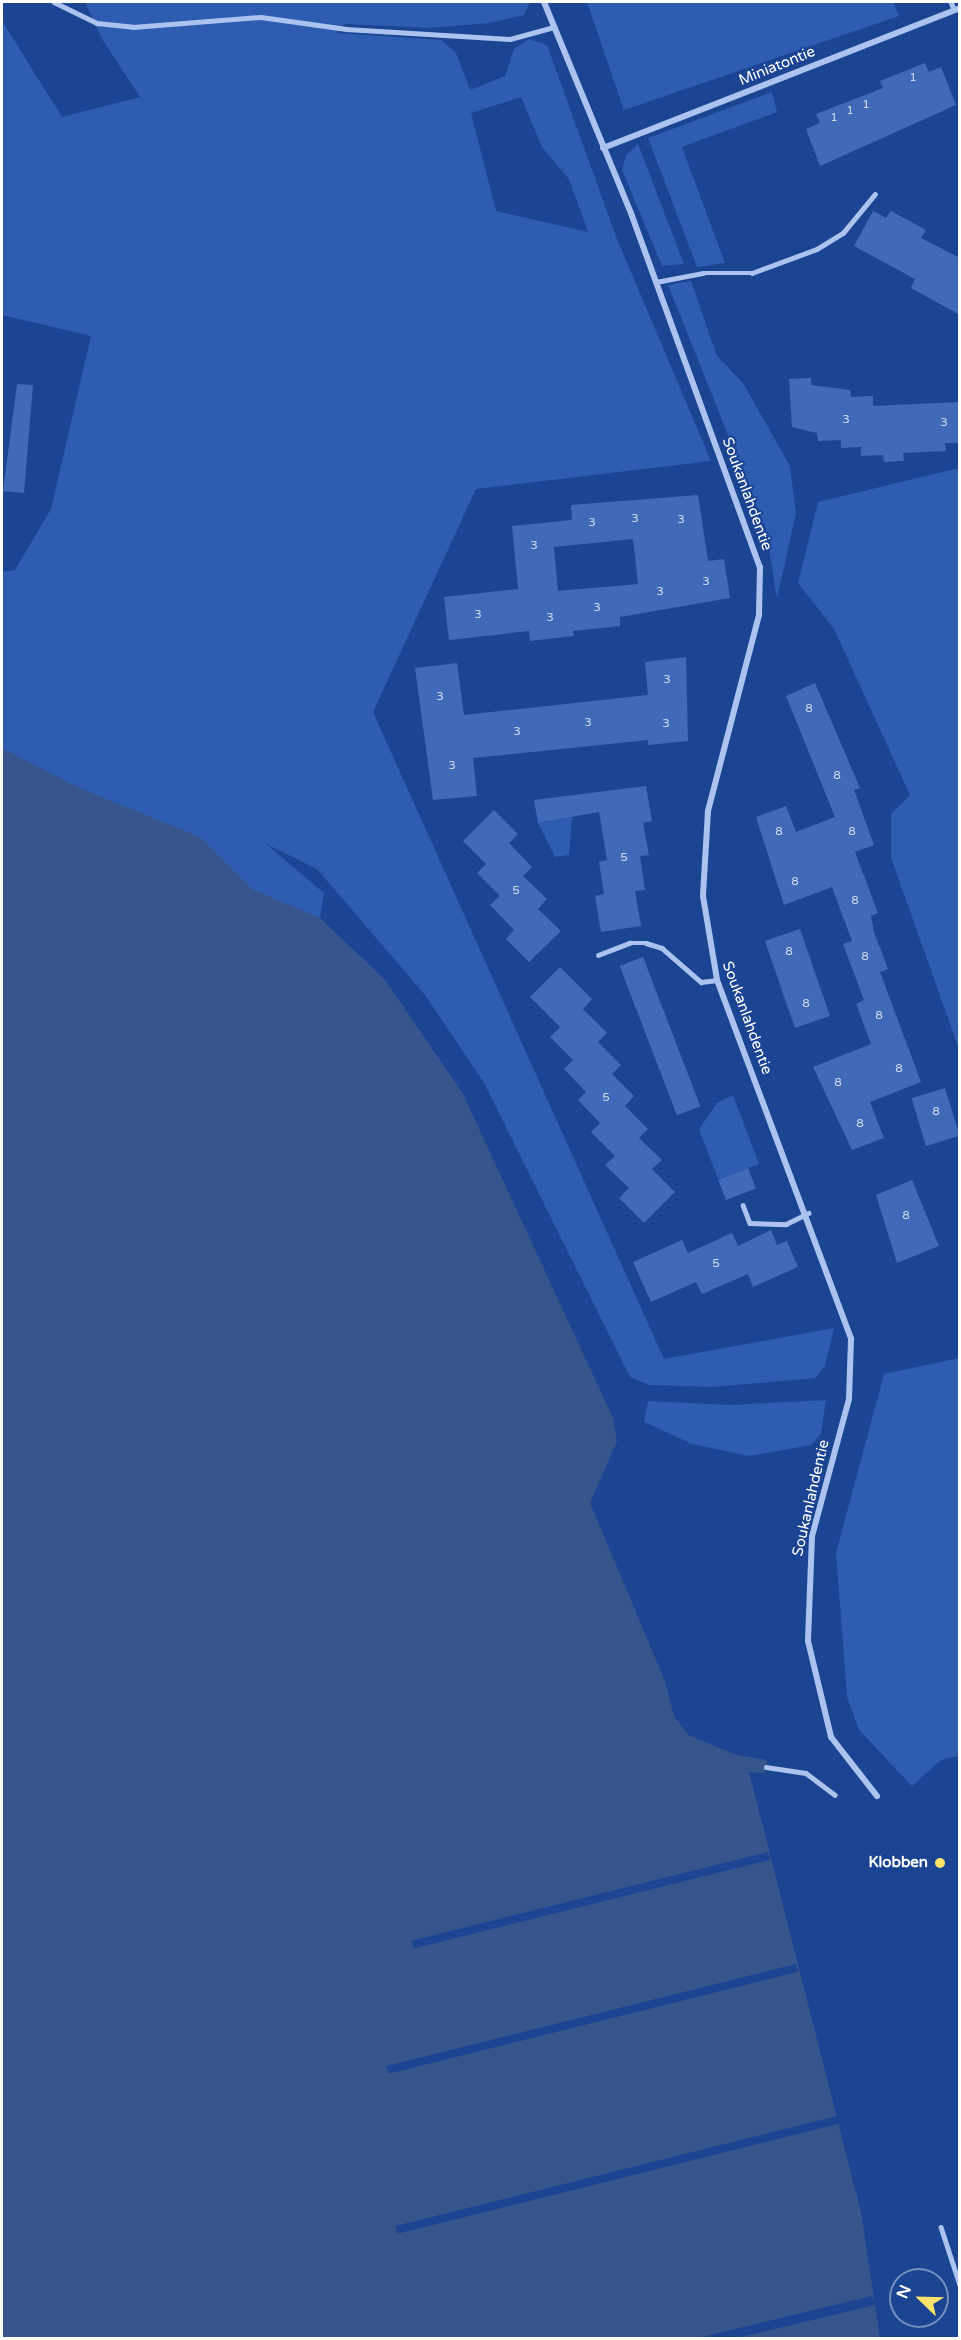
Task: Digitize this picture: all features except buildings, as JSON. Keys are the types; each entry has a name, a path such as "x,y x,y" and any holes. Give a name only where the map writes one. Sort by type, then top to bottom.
{"street":[{"name":"Soukanlahdentie","path":"544,2 656,282 752,538 763,592 708,811 703,896 717,980 844,1308 853,1358 849,1399 812,1536 808,1641 831,1737 877,1796"},
{"name":"Miniatontie","path":"603,148 957,9"}],"lane":[{"path":"54,2 97,23 132,27 261,17 346,29 510,39 554,27"},
{"path":"951,2 957,9"},
{"path":"656,282 703,273 752,273 817,249 843,233 875,194"},
{"path":"598,955 630,942 646,943 662,948 701,982 717,980"},
{"path":"743,1205 750,1223 786,1224 809,1213"},
{"path":"766,1767 806,1773 836,1795"},
{"path":"941,2226 960,2285"}],"shaded area":[{"path":"85,2 530,2 524,15 490,23 430,28 344,24 337,33 441,40 456,53 470,90 505,76 514,49 529,39 547,45 617,239 711,461 476,489 373,712 664,1359 834,1328 825,1366 815,1378 712,1387 649,1385 630,1377 483,1081 425,995 317,869 266,844 324,893 320,918 385,980 463,1094 2,861 2,572 15,570 51,509 91,336 2,315 2,21 62,117 140,97 102,39","holes":["521,97 542,147 569,179 588,232 496,211 471,113"]},
{"path":"587,2 893,2 899,16 624,110"},
{"path":"772,92 777,112 682,147 725,263 697,267 648,138"},
{"path":"638,144 684,264 662,266 622,170 626,155"},
{"path":"691,281 717,356 743,383 790,466 796,513 777,598 766,530 668,285"},
{"path":"960,468 959,1049 891,858 891,814 910,795 834,629 798,583 818,502"},
{"path":"2,748 77,787 200,837 252,889 320,918 385,980 463,1094 613,1418 617,1441 590,1503 665,1681 674,1716 688,1735 737,1755 767,1760 765,1773 749,1772 861,2212 880,2338 2,2338"},
{"path":"572,817 569,855 555,857 538,823"},
{"path":"733,1095 759,1164 718,1179 699,1129 717,1103"},
{"path":"959,1358 959,1756 941,1760 912,1786 859,1730 847,1697 836,1553 884,1374"},
{"path":"826,1400 821,1434 811,1445 749,1456 692,1444 644,1422 648,1401 729,1405"}],"pier":[{"path":"768,1852 770,1860 414,1949 412,1941"},
{"path":"796,1964 798,1972 388,2074 387,2066"},
{"path":"837,2116 839,2124 397,2234 396,2226"},
{"path":"872,2296 875,2305 737,2338 698,2338"}],"place":[{"name":"Klobben","path":"940,1863"}]}
